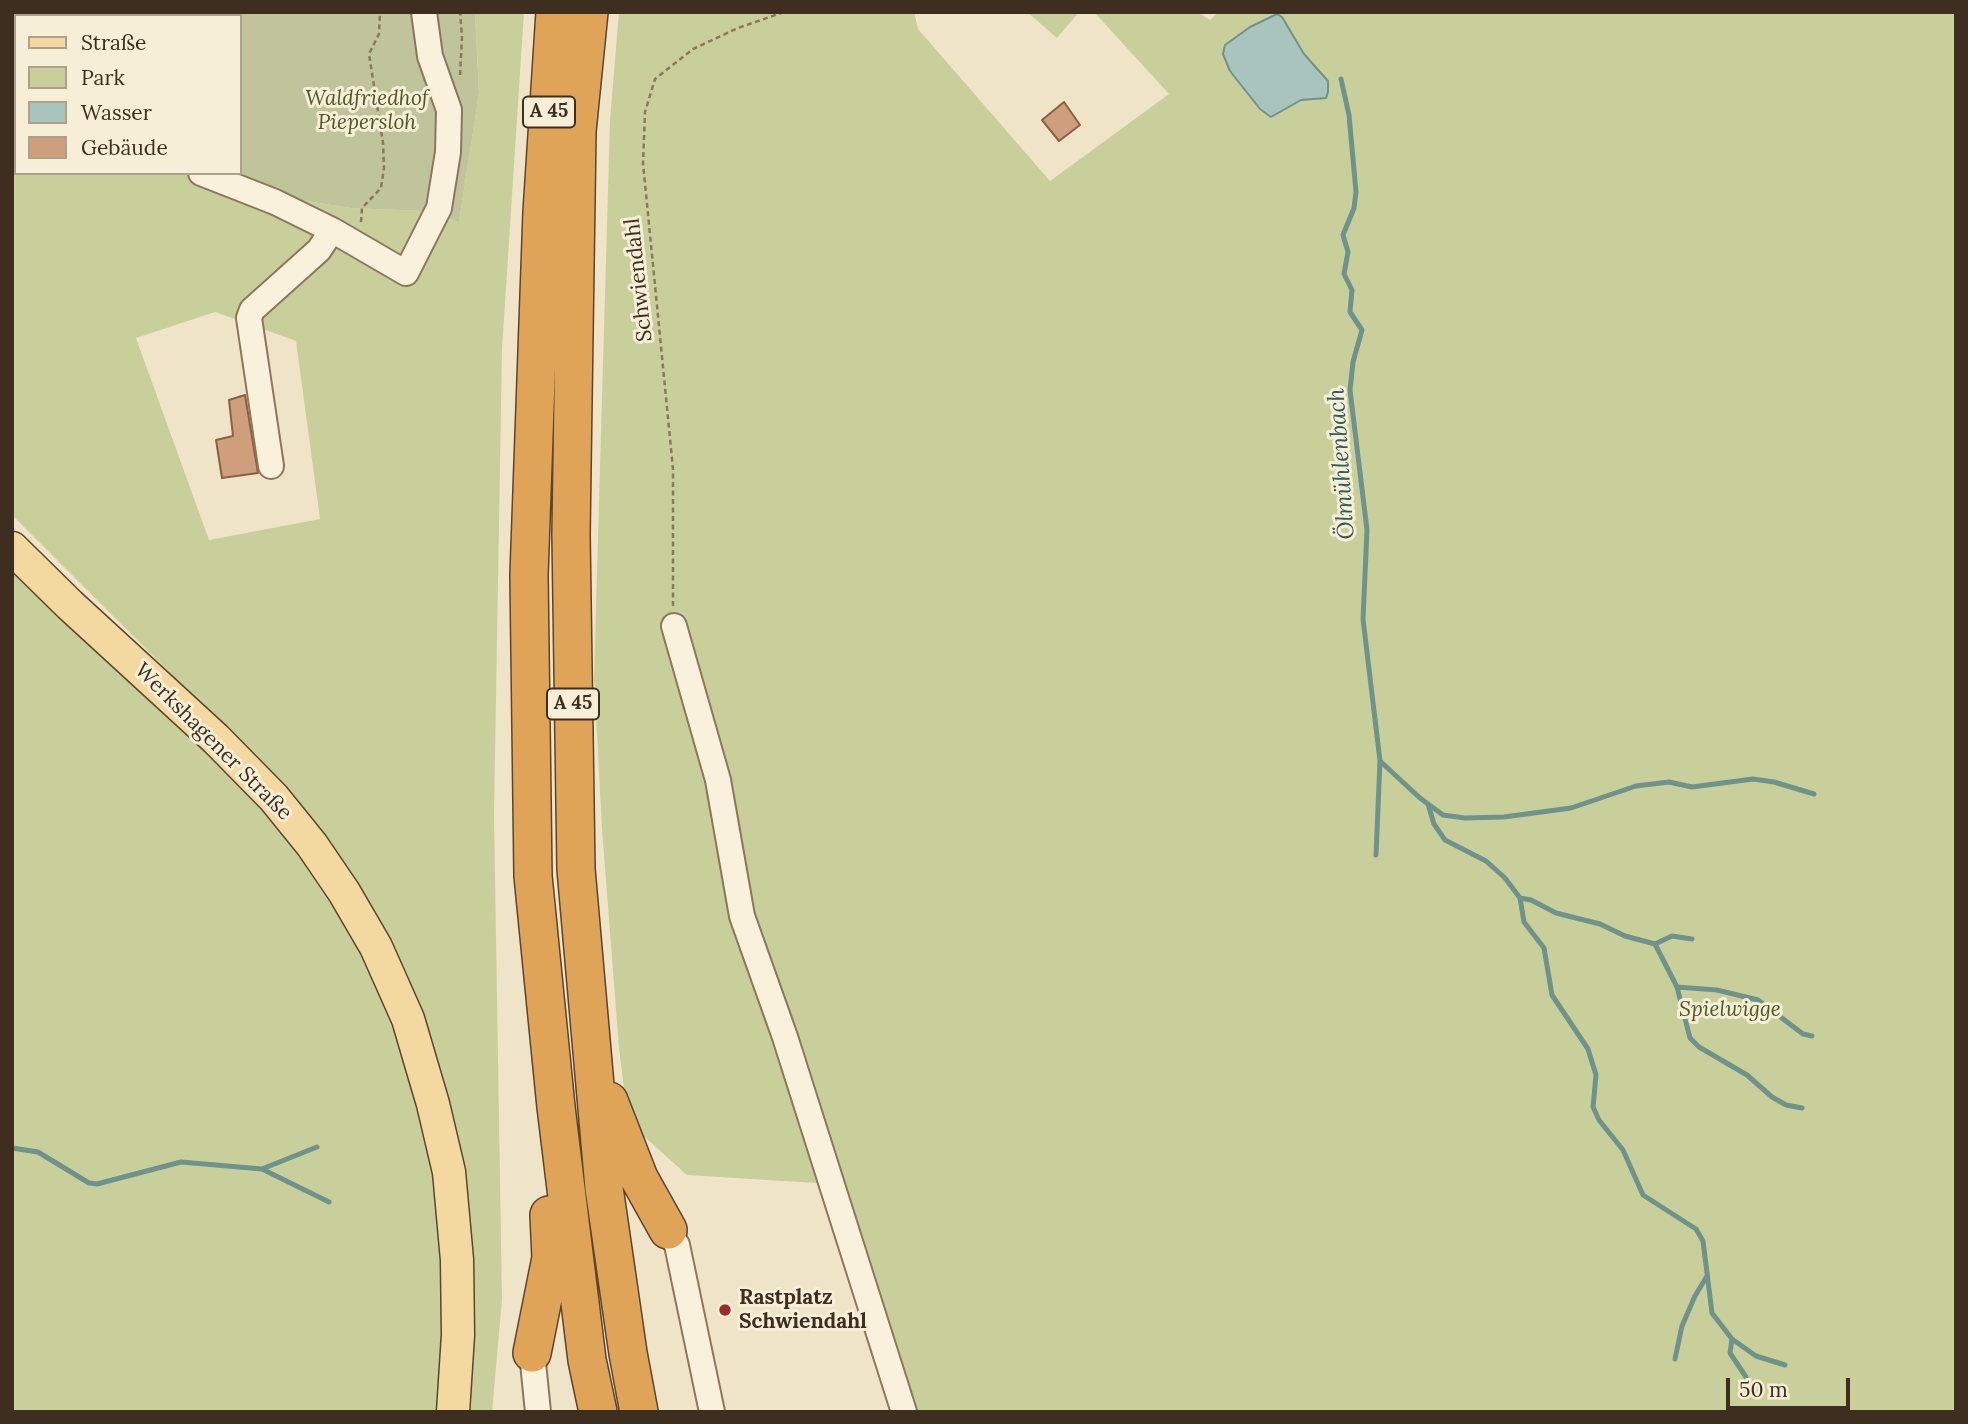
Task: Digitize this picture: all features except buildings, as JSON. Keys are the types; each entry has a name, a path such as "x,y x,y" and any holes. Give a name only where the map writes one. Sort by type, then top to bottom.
{"highway":[{"name":"A 45","path":"555,12 542,212 529,575 533,876 556,1107 587,1360 598,1412"},
{"name":"A 45","path":"589,12 577,131 570,534 576,869 604,1188 639,1412"},
{"path":"589,1026 612,1112 639,1178 668,1230"},
{"path":"532,1353 551,1258 546,1161 556,1107"}],"main road":[{"name":"Werkshagener Straße","path":"12,548 216,739 274,798 312,845 344,892 376,947 408,1019 433,1104 449,1172 457,1260 458,1335 453,1412"}],"lane":[{"path":"206,175 275,202 332,230 406,273 439,208 448,152 449,110 430,56 425,12"},
{"path":"271,466 249,318 252,310 319,250 332,230"},
{"path":"674,626 718,779 742,916 789,1050 904,1412"},
{"path":"668,1230 677,1245 712,1412"},
{"path":"532,1353 538,1412"}],"path":[{"path":"358,245 362,208 381,188 384,168 383,143 369,54 379,34 380,12"},
{"name":"Schwiendahl","path":"674,626 673,469 643,163 645,112 655,79 693,50 738,28 784,12"}],"green space":[{"path":"12,12 59,14 14,14 14,175 239,175 287,198 351,208 423,211 459,222 479,93 475,12 524,12 502,349 494,815 502,1300 492,1412 12,1412 12,540 168,686 174,677 12,515","holes":["215,312 296,341 320,519 209,540 136,338"]},
{"name":"Waldfriedhof Piepersloh","path":"58,12 475,12 479,93 459,222 423,211 351,208 287,198 239,175 242,175 242,14"},
{"name":"Spielwigge","path":"619,12 914,12 918,29 1050,181 1169,94 1094,12 1198,12 1210,20 1219,12 1956,12 1956,1412 909,1412 845,1196 816,1183 687,1175 628,1122 619,1048 602,829 594,677 610,120","holes":["1277,14 1282,17 1304,54 1328,81 1316,100 1301,100 1271,117 1260,110 1230,71 1225,45 1250,27"]},
{"path":"1027,12 1079,12 1057,38"}],"water":[{"path":"1277,14 1282,17 1304,54 1328,81 1328,92 1326,98 1301,100 1271,117 1260,109 1230,71 1223,54 1225,45 1250,27"}],"waterway":[{"name":"Ölmühlenbach","path":"1341,79 1349,115 1356,192 1354,208 1343,235 1348,252 1344,274 1352,290 1350,312 1362,330 1353,362 1350,390 1367,530 1363,619 1380,761 1443,815 1465,818 1504,817 1571,808 1636,786 1669,782 1692,787 1753,779 1774,782 1814,794"},
{"path":"1376,855 1380,761"},
{"path":"1428,804 1434,824 1445,840 1486,861 1505,878 1520,898 1524,922 1544,948 1552,995 1588,1049 1596,1075 1593,1107 1599,1120 1623,1150 1643,1195 1696,1229 1703,1241 1712,1313 1732,1339 1756,1356 1785,1365"},
{"path":"1520,898 1531,900 1556,913 1600,924 1625,936 1655,944 1677,987 1690,1038 1699,1047 1747,1075 1772,1097 1786,1105 1802,1108"},
{"path":"1655,944 1672,936 1692,939"},
{"path":"1677,987 1717,990 1758,1000 1803,1034 1812,1036"},
{"path":"262,1169 317,1147"},
{"path":"12,1148 38,1152 89,1183 97,1184 181,1162 262,1169 329,1202"},
{"path":"1675,1359 1682,1326 1707,1276"},
{"path":"1732,1339 1730,1353 1746,1377"}],"place":[{"name":"Rastplatz Schwiendahl","path":"725,1310"}]}
